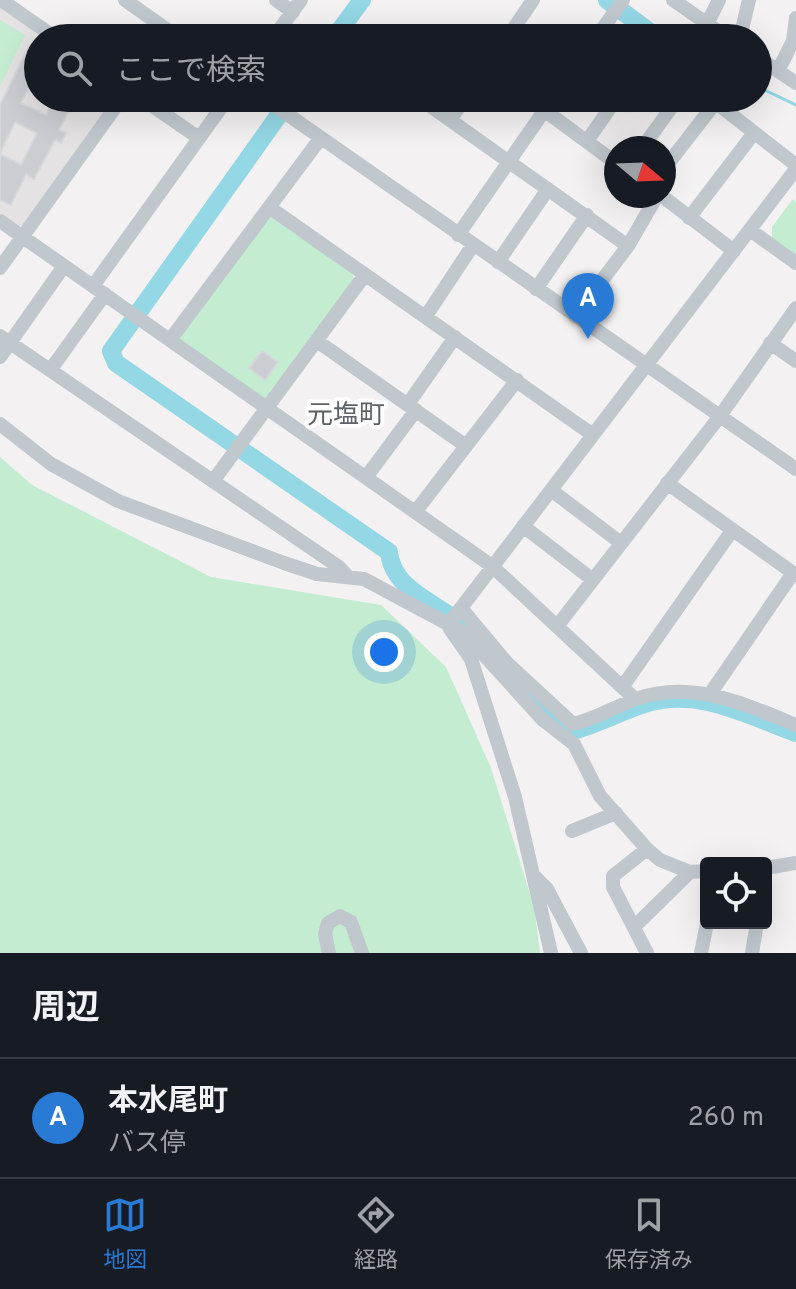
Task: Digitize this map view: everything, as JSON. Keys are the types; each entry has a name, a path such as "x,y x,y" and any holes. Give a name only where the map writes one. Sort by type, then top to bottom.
{"street":[{"path":"125,0 159,24"},
{"path":"276,0 297,6 284,24"},
{"path":"517,24 533,0"},
{"path":"607,24 623,0"},
{"path":"673,0 703,24"},
{"path":"707,24 719,0"},
{"path":"743,24 749,0"},
{"path":"8,2 37,24"},
{"path":"778,71 794,41 796,18"},
{"path":"772,67 796,83"},
{"path":"0,268 112,112"},
{"path":"161,112 199,138"},
{"path":"51,369 99,290 218,112"},
{"path":"284,112 796,469"},
{"path":"439,112 628,246"},
{"path":"450,120 455,112"},
{"path":"458,235 542,112"},
{"path":"556,112 604,154"},
{"path":"587,141 607,112"},
{"path":"651,136 668,112"},
{"path":"676,152 704,112"},
{"path":"448,625 796,167 728,112"},
{"path":"689,218 754,133"},
{"path":"170,340 320,139"},
{"path":"498,262 548,189"},
{"path":"269,207 593,435"},
{"path":"575,316 652,208"},
{"path":"676,208 734,251"},
{"path":"536,289 587,215"},
{"path":"0,221 492,566 635,699"},
{"path":"750,230 796,263"},
{"path":"426,316 473,245"},
{"path":"0,357 5,339 64,266"},
{"path":"213,481 364,276"},
{"path":"558,625 720,416 796,308"},
{"path":"367,476 455,337"},
{"path":"5,339 347,576"},
{"path":"317,341 466,446"},
{"path":"770,343 796,361"},
{"path":"416,511 517,380"},
{"path":"0,424 51,464 118,501 317,574 347,576 382,587 463,632 543,720 574,744 600,796 647,849 660,860 690,872 700,871"},
{"path":"667,483 731,532 795,574 710,694"},
{"path":"551,490 621,543"},
{"path":"523,526 593,580"},
{"path":"623,686 731,532"},
{"path":"461,608 507,663 573,724 590,720 635,699 665,691 710,694 795,723"},
{"path":"448,625 471,659 515,797 551,953"},
{"path":"572,831 616,813"},
{"path":"647,849 613,876 613,887 647,953"},
{"path":"772,867 796,863"},
{"path":"634,927 690,872"},
{"path":"535,877 547,889 581,953"},
{"path":"329,953 325,934 328,923 340,916 351,922 362,953"},
{"path":"701,953 706,929"},
{"path":"752,953 756,929"}],"shaded area":[{"path":"0,5 27,24 24,24 24,112 106,112 26,224 19,226 0,213"}],"green space":[{"path":"0,20 24,37 0,86"},
{"path":"793,199 796,203 796,255 772,239 772,227"},
{"path":"271,215 352,273 354,280 265,399 179,340 264,217"},
{"path":"0,457 32,485 211,577 381,605 446,667 491,768 534,907 540,953 0,953"}],"building":[{"path":"24,56 24,97 21,103 24,112 46,115 47,112 68,112 59,130 66,133 61,143 55,140 34,179 26,174 11,205 0,200 0,154 21,165 37,133 15,122 0,153 0,105"},
{"path":"262,351 278,362 265,380 249,368"}],"waterway":[{"path":"344,24 362,0"},
{"path":"607,0 639,24"},
{"path":"772,94 796,105"},
{"path":"281,112 111,351 116,363 389,552 399,578 466,629"},
{"path":"527,695 573,731 648,703 686,699 724,706 796,733"}],"place":[{"name":"本水尾町","path":"588,339"}],"district":[{"name":"元塩町","path":"346,416"}]}
